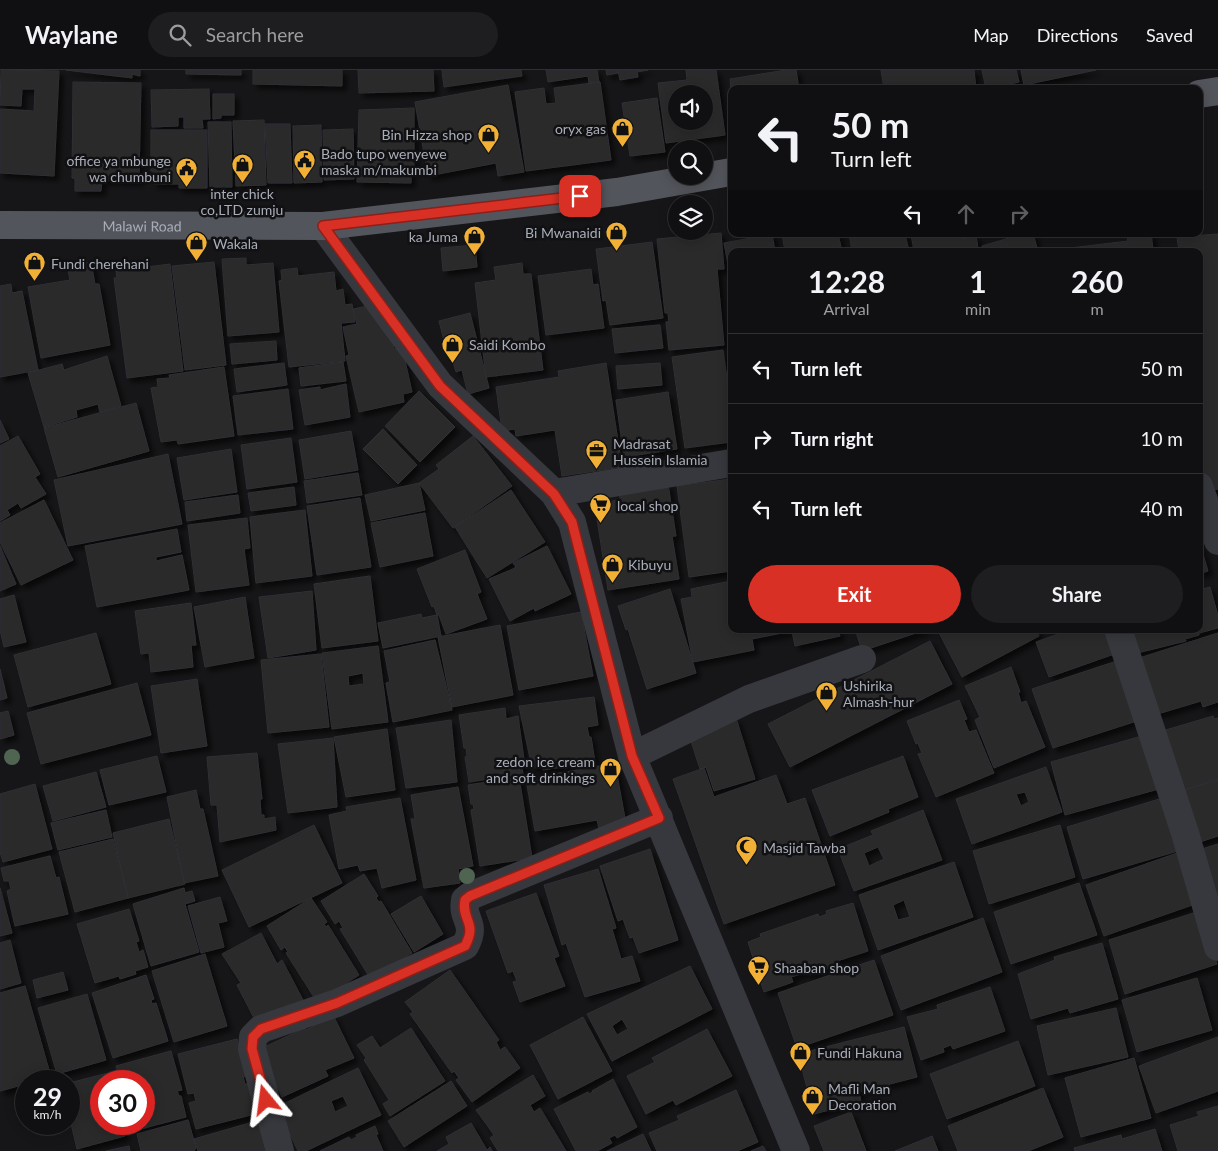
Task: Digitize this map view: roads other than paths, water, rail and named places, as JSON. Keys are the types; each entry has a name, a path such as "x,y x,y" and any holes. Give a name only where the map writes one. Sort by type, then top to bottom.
{"main road":[{"path":"1203,93 1218,91"},
{"name":"Malawi Road","path":"0,225 323,226 617,192 728,173"}],"street":[{"path":"323,226 440,386 554,494 572,522 632,756 796,1151"},
{"path":"554,494 728,464"},
{"path":"1203,498 1218,541"},
{"path":"1119,633 1185,833 1218,947"},
{"path":"632,756 749,699 862,660"},
{"path":"280,1151 252,1049 253,1037 261,1029 337,1003 465,946 471,935 471,926 463,908 465,900 470,896 659,818"}],"place":[{"name":"oryx gas","path":"622,147"},
{"name":"Bin Hizza shop","path":"488,153"},
{"name":"Bado tupo wenyewe maska m/makumbi","path":"305,180"},
{"name":"inter chick co,LTD zumju","path":"242,184"},
{"name":"office ya mbunge wa chumbuni","path":"187,187"},
{"name":"Bi Mwanaidi","path":"617,251"},
{"name":"ka Juma","path":"474,255"},
{"name":"Wakala","path":"197,262"},
{"name":"Fundi cherehani","path":"35,282"},
{"name":"Saidi Kombo","path":"453,363"},
{"name":"Madrasat Hussein Islamia","path":"597,470"},
{"name":"local shop","path":"601,524"},
{"name":"Kibuyu","path":"612,583"},
{"name":"Ushirika Almash-hur","path":"827,712"},
{"name":"zedon ice cream and soft drinkings","path":"611,788"},
{"name":"Masjid Tawba","path":"747,866"},
{"name":"Shaaban shop","path":"758,986"},
{"name":"Fundi Hakuna","path":"801,1071"},
{"name":"Mafli Man Decoration","path":"812,1115"}]}
